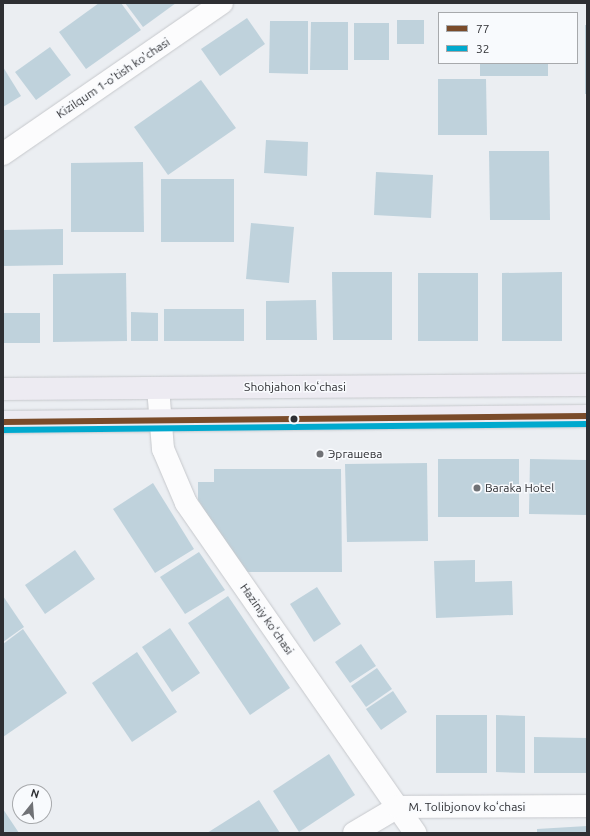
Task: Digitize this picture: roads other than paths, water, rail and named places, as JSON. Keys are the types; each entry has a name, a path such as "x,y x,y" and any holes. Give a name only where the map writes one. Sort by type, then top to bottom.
{"main road":[{"name":"Shohjahon koʻchasi","path":"3,389 587,385"},
{"path":"3,422 587,416"}],"street":[{"name":"Kizilqum 1-o'tish ko'chasi","path":"3,154 222,3"},
{"name":"Haziniy koʻchasi","path":"158,388 159,421 163,449 186,503 416,833"},
{"name":"M. Tolibjonov koʻchasi","path":"354,833 398,807 587,806"}],"place":[{"name":"Эргашева","path":"320,454"},
{"name":"Baraka Hotel","path":"477,488"}]}
